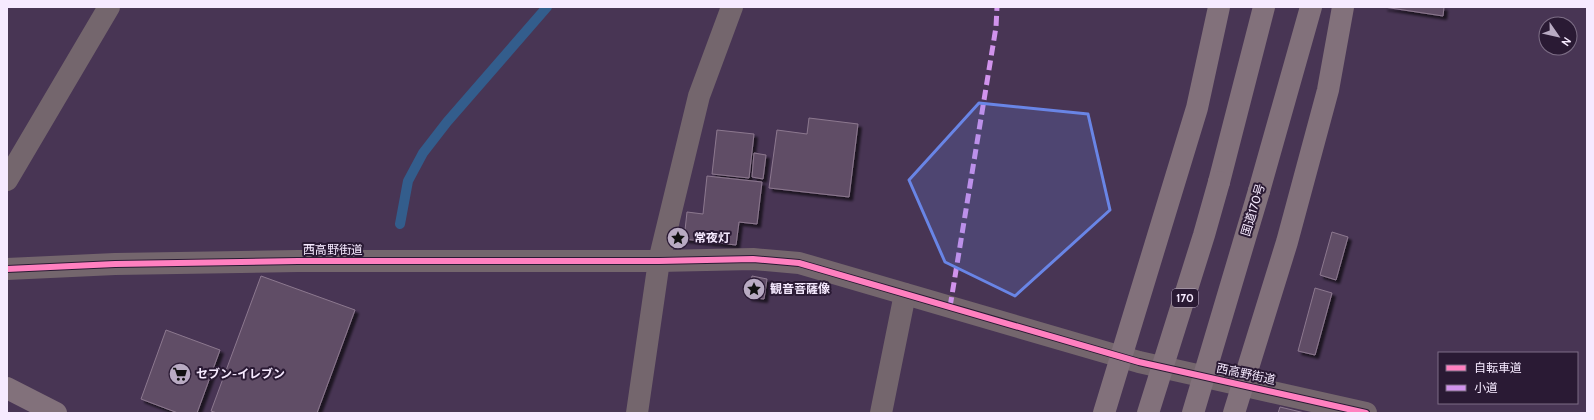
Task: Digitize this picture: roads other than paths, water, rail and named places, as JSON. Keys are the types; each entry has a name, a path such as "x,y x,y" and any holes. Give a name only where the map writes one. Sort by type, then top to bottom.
{"highway":[{"path":"1104,413 1197,108 1219,7"},
{"name":"170","path":"1148,413 1204,235 1264,7"},
{"name":"国道170号","path":"1193,413 1259,191 1310,7"},
{"path":"1234,413 1286,242 1326,98 1343,7"},
{"path":"7,388 56,413"}],"street":[{"path":"7,180 109,7"},
{"path":"636,413 659,261 699,96 732,7"},
{"name":"西高野街道","path":"7,269 115,264 298,261 659,261 753,259 799,263 1122,357 1366,413"},
{"path":"881,413 906,294"}],"waterway":[{"path":"400,224 408,181 423,153 447,122 547,7"}],"place":[{"name":"常夜灯","path":"678,238"},
{"name":"観音菩薩像","path":"754,289"},
{"name":"セブン-イレブン","path":"180,374"}]}
